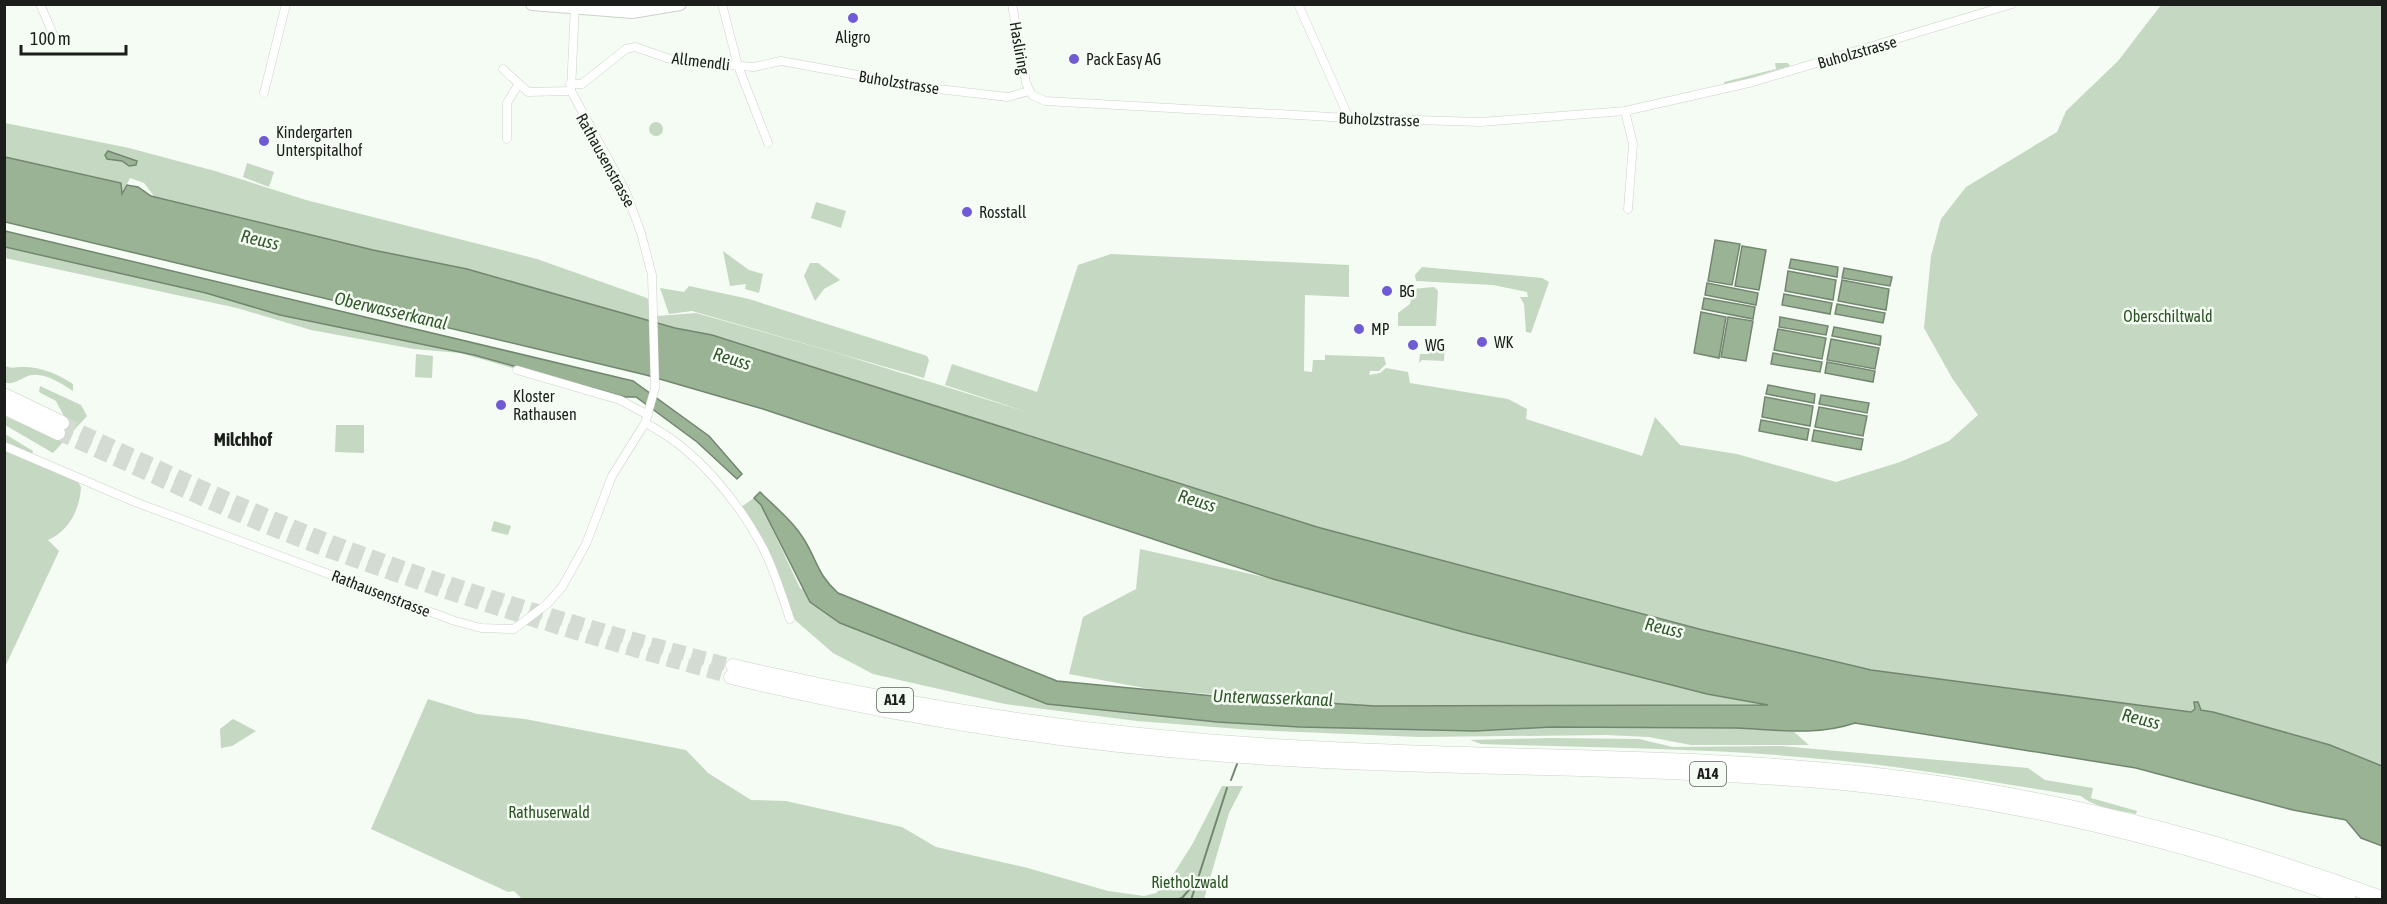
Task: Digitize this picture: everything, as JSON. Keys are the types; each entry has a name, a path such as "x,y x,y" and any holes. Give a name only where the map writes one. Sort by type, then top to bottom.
{"highway":[{"path":"4,395 60,428 4,407"},
{"name":"A14","path":"2349,900 2234,861 2116,830 2019,809 1890,789 1739,776 1331,762 1167,750 1054,738 934,720 732,672 998,717 1190,740 1358,750 1748,764 1937,783 2026,798 2155,826 2270,859 2382,898"}],"main road":[{"path":"532,4 575,5 632,12 680,4"}],"street":[{"path":"40,4 56,41"},
{"path":"264,93 286,4"},
{"path":"722,4 738,66 768,143"},
{"name":"Hasliring","path":"1012,4 1023,74 1029,91"},
{"path":"1298,4 1349,118"},
{"name":"Buholzstrasse","path":"738,66 754,67 781,61 929,88 1008,97 1029,91 1040,100 1075,104 1349,118 1481,122 1625,111 1752,82 2012,4"},
{"path":"503,69 518,85 532,93 570,88 575,5"},
{"name":"Allmendli","path":"570,88 582,84 626,50 635,46 676,61 738,66"},
{"path":"507,139 507,103 518,85"},
{"name":"Rathausenstrasse","path":"4,446 135,502 455,621 497,630 514,629 529,619 562,587 586,544 612,476 648,415 655,384 651,269 630,200 570,88"},
{"path":"1625,111 1633,144 1628,209"},
{"path":"517,370 620,400 648,415 695,458 735,505 763,548 790,619"}],"green space":[{"name":"Oberschiltwald","path":"2161,5 2382,5 2382,766 2330,745 2213,712 2206,713 2199,707 2191,712 1871,670 1699,629 1317,527 712,335 675,328 467,269 373,250 154,196 144,183 130,178 122,194 121,183 5,157 5,123 129,148 215,171 306,200 537,259 647,298 658,316 696,313 837,353 1030,413 945,385 952,364 1037,392 1078,265 1111,254 1349,265 1349,297 1305,295 1304,371 1312,372 1313,360 1325,360 1325,355 1384,357 1386,364 1379,371 1370,371 1369,375 1380,373 1386,368 1408,372 1410,383 1508,399 1527,409 1526,419 1642,456 1655,417 1680,445 1737,454 1836,482 1900,462 1949,441 1978,415 1952,378 1924,328 1931,256 1941,219 1966,187 2057,132 2066,111 2118,61"},
{"path":"1775,63 1788,63 1790,66 1724,86 1724,82 1776,69"},
{"path":"656,122 661,124 663,129 661,134 656,136 651,134 649,129 651,124"},
{"path":"247,163 274,172 269,187 243,177"},
{"path":"816,202 846,211 841,228 811,218"},
{"path":"5,247 206,293 280,315 474,355 625,397 625,400 460,353 414,349 311,330 237,308 5,258"},
{"path":"723,251 749,270 763,274 759,293 745,289 746,284 730,286"},
{"path":"810,263 818,263 840,280 824,289 815,301 804,276"},
{"path":"1422,267 1542,278 1549,282 1531,333 1526,332 1524,304 1520,297 1528,297 1527,292 1493,285 1416,281 1415,275"},
{"path":"689,286 749,299 927,356 929,360 924,378 692,311 669,314 660,288 684,292"},
{"path":"1434,287 1438,291 1436,326 1398,326 1398,313 1410,304 1413,289"},
{"path":"1430,337 1445,338 1444,361 1422,360 1419,363 1420,354 1429,354"},
{"path":"416,354 433,356 432,378 415,377"},
{"path":"5,366 29,367 50,372 73,384 73,391 40,375 5,383"},
{"path":"40,386 81,405 87,416 53,453 5,425 4,416 56,438 66,420 56,401 39,392"},
{"path":"336,425 364,425 364,453 335,452"},
{"path":"5,434 33,451 32,455 5,442"},
{"path":"5,451 78,482 81,487 76,511 72,518 62,531 48,540 59,551 5,667"},
{"path":"754,498 761,505 800,588 1047,704 1217,722 1300,727 1475,731 1551,727 1737,728 1794,732 1809,745 1691,745 1649,737 1606,735 1419,737 1252,730 1137,721 1005,704 873,674 833,653 795,620 741,507"},
{"path":"494,521 511,526 508,535 491,531"},
{"path":"1140,549 1273,579 1463,632 1707,694 1770,706 1375,706 1155,690 1069,674 1083,617 1136,589"},
{"name":"Rathuserwald","path":"428,699 477,714 525,719 686,750 708,773 751,800 786,801 902,827 936,847 1024,867 1108,891 1144,896 1156,893 1171,878 1193,843 1222,786 1243,786 1229,813 1204,899 522,899 514,891 508,892 371,829"},
{"path":"233,719 256,731 232,746 221,748 220,729"},
{"path":"1639,739 1673,747 1781,746 2028,768 2045,780 2093,788 2091,798 2137,811 2136,814 2107,808 2081,796 1873,764 1708,751 1481,744 1470,740"}],"water":[{"path":"108,151 137,161 136,165 129,166 122,161 107,159 105,155"},
{"path":"5,157 121,183 122,194 127,185 138,187 151,196 373,250 467,269 675,328 712,335 1317,527 1699,629 1871,670 2191,712 2195,709 2194,702 2198,702 2201,710 2330,745 2382,766 2382,846 2361,838 2346,820 2293,810 2136,768 1855,723 1812,731 1737,728 1551,727 1475,731 1300,727 1217,722 1047,704 840,623 810,602 761,505 754,498 760,492 790,521 801,534 822,574 838,593 1057,681 1214,696 1375,706 1768,705 1707,694 1463,632 1273,579 763,409 646,375 5,222"},
{"path":"5,231 633,381 709,436 742,474 737,479 697,442 636,397 625,397 474,355 280,315 206,293 5,247"},
{"path":"1715,240 1740,244 1732,285 1708,281"},
{"path":"1742,246 1766,250 1759,290 1735,286"},
{"path":"1791,259 1838,267 1837,277 1789,268"},
{"path":"1844,268 1892,277 1890,286 1842,278"},
{"path":"1788,271 1836,280 1833,300 1785,291"},
{"path":"1842,280 1889,289 1886,310 1838,301"},
{"path":"1707,283 1758,293 1756,305 1705,295"},
{"path":"1784,294 1832,303 1830,314 1782,305"},
{"path":"1704,298 1755,307 1753,319 1702,309"},
{"path":"1837,304 1885,313 1883,323 1835,314"},
{"path":"1701,312 1726,317 1719,358 1694,353"},
{"path":"1728,317 1753,321 1746,361 1721,357"},
{"path":"1780,317 1828,326 1826,335 1779,327"},
{"path":"1834,327 1881,336 1880,345 1832,336"},
{"path":"1778,329 1826,338 1822,359 1774,350"},
{"path":"1831,339 1879,348 1875,369 1827,360"},
{"path":"1773,353 1822,362 1820,372 1771,364"},
{"path":"1827,362 1875,371 1873,382 1825,373"},
{"path":"1768,385 1815,394 1814,403 1766,394"},
{"path":"1821,395 1869,403 1867,413 1819,404"},
{"path":"1765,397 1813,406 1810,426 1762,417"},
{"path":"1819,407 1867,416 1863,436 1815,427"},
{"path":"1761,420 1809,429 1807,440 1759,431"},
{"path":"1814,430 1863,439 1861,450 1812,441"}],"waterway":[{"path":"1231,780 1237,764"},
{"path":"1191,900 1227,788"},
{"path":"1176,900 1182,898 1193,885"}],"tunnel":[{"path":"62,423 233,501 337,544 534,610 733,666"},
{"path":"58,433 231,512 301,541 533,620 731,677"}],"place":[{"name":"Aligro","path":"853,18"},
{"name":"Pack Easy AG","path":"1074,59"},
{"name":"Kindergarten Unterspitalhof","path":"264,141"},
{"name":"Rosstall","path":"967,212"},
{"name":"BG","path":"1387,291"},
{"name":"MP","path":"1359,329"},
{"name":"WK","path":"1482,342"},
{"name":"WG","path":"1413,345"},
{"name":"Kloster Rathausen","path":"501,405"}],"district":[{"name":"Milchhof","path":"243,440"}],"water label":[{"name":"Reuss","path":"260,240"},
{"name":"Oberwasserkanal","path":"391,311"},
{"name":"Reuss","path":"732,359"},
{"name":"Reuss","path":"1197,501"},
{"name":"Reuss","path":"1664,628"},
{"name":"Unterwasserkanal","path":"1273,698"},
{"name":"Reuss","path":"2141,719"}],"park label":[{"name":"Rietholzwald","path":"1190,882"}]}
